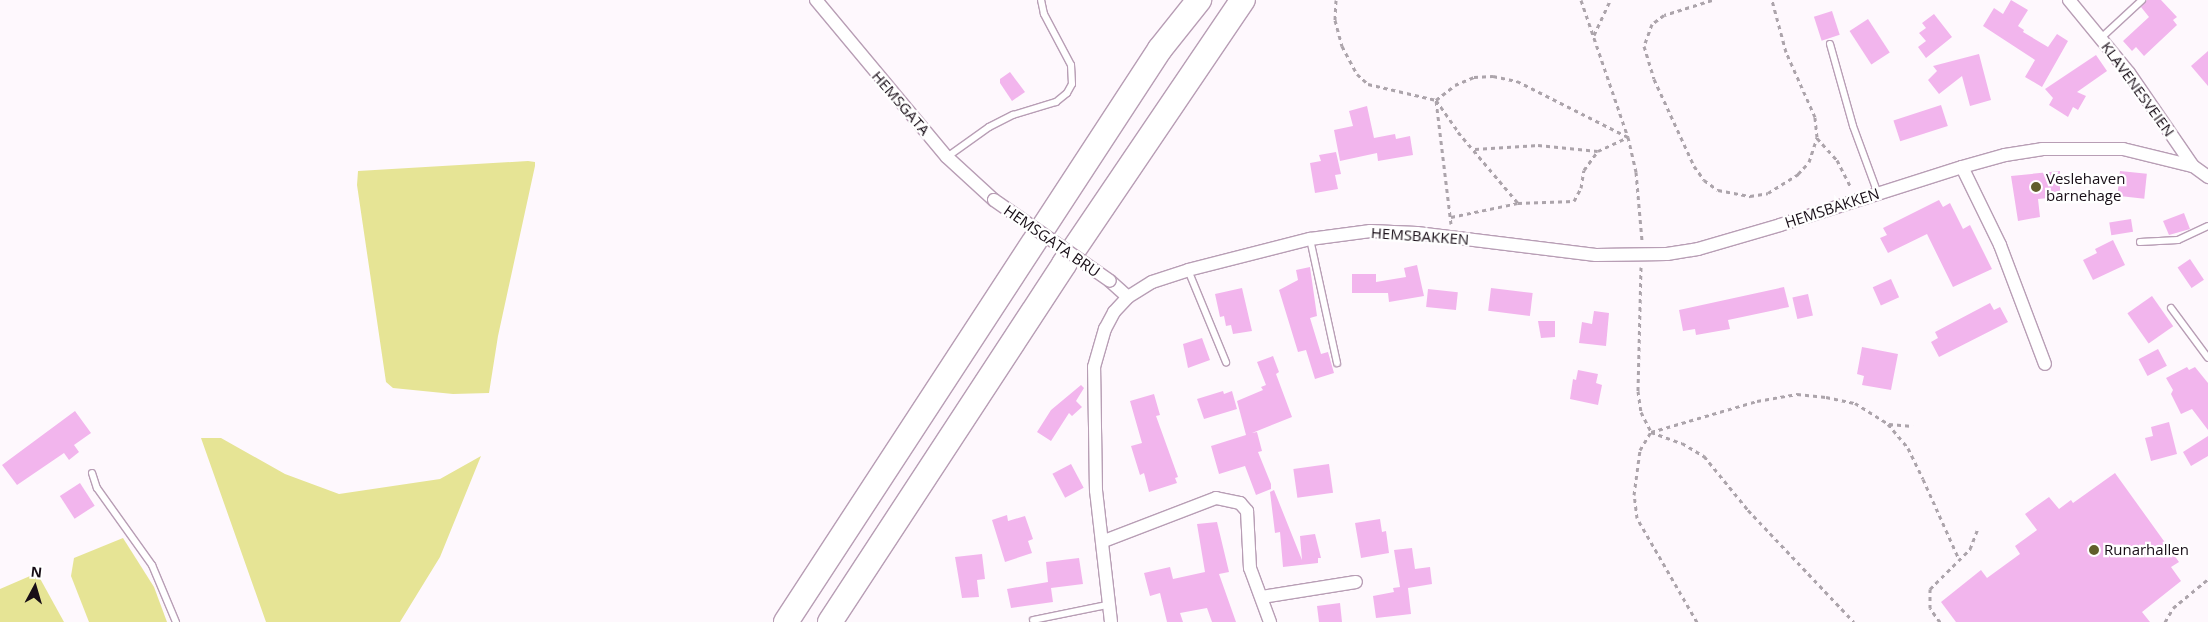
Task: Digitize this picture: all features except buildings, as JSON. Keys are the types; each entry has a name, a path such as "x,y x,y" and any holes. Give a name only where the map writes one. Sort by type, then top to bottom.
{"highway":[{"path":"786,622 1144,74 1199,0"},
{"path":"830,622 1064,264 1243,0"}],"street":[{"name":"HEMSGATA","path":"816,0 947,157 994,200"},
{"name":"KLAVENESVEIEN","path":"2069,0 2129,73 2193,166 2208,177"},
{"name":"HEMSBAKKEN","path":"1111,622 1107,605 1104,541 1096,491 1094,367 1105,329 1128,297 1152,282 1188,270 1310,239 1370,231 1451,237 1596,255 1667,254 1698,249 1878,194 1962,166 2005,155 2081,147 2153,154 2193,166"},
{"path":"1962,166 2000,245 2044,364"},
{"name":"HEMSGATA BRU","path":"994,200 1110,281 1128,297"},
{"path":"1104,541 1216,498 1240,502 1247,511 1250,568 1270,622"},
{"path":"1262,597 1356,582"}],"lane":[{"path":"947,157 989,127 1012,115 1056,102 1067,93 1072,84 1071,65 1044,14 1041,0"},
{"path":"2101,38 2142,0"},
{"path":"1830,44 1853,126 1878,194"},
{"path":"2140,242 2178,240 2208,226"},
{"path":"1310,239 1338,363"},
{"path":"1188,270 1226,362"},
{"path":"2170,308 2208,358"},
{"path":"92,473 97,488 152,565 176,622"},
{"path":"1033,620 1107,605"}],"path":[{"path":"1336,0 1335,20 1342,46 1357,74 1368,84 1436,100 1458,132 1518,203"},
{"path":"1581,0 1628,137 1642,220 1642,246"},
{"path":"1593,36 1610,0"},
{"path":"1712,0 1658,20 1646,34 1644,46 1654,79 1694,166 1704,180 1718,190 1733,196 1768,193 1784,185 1809,162 1817,137 1815,117 1786,52 1772,0"},
{"path":"1436,100 1455,85 1474,77 1493,76 1516,81 1542,91 1628,137"},
{"path":"1436,100 1451,217 1451,237"},
{"path":"1474,149 1538,145 1598,150 1628,137"},
{"path":"1817,137 1837,160 1857,200"},
{"path":"1451,217 1518,203 1574,201 1581,188 1584,170 1598,150"},
{"path":"1642,261 1638,391 1642,412 1651,432 1682,443 1704,456 1748,510 1854,622"},
{"path":"1697,622 1637,518 1635,472 1640,450 1651,432 1709,414 1796,394 1855,403 1888,424 1908,448 1959,559"},
{"path":"1888,424 1913,426"},
{"path":"1940,622 1930,608 1930,589 1970,549 1978,528"},
{"path":"2165,622 2173,608 2208,579"}],"shaded area":[{"path":"535,162 535,166 498,336 489,393 453,394 393,388 386,382 357,185 358,171"},
{"path":"201,438 221,438 285,474 339,494 440,479 481,456 440,557 400,622 266,622"},
{"path":"123,538 154,587 167,622 89,622 71,576 74,558"},
{"path":"37,573 64,622 0,622 0,589"}],"place":[{"name":"Veslehaven barnehage","path":"2036,187"},
{"name":"Runarhallen","path":"2094,550"}]}
